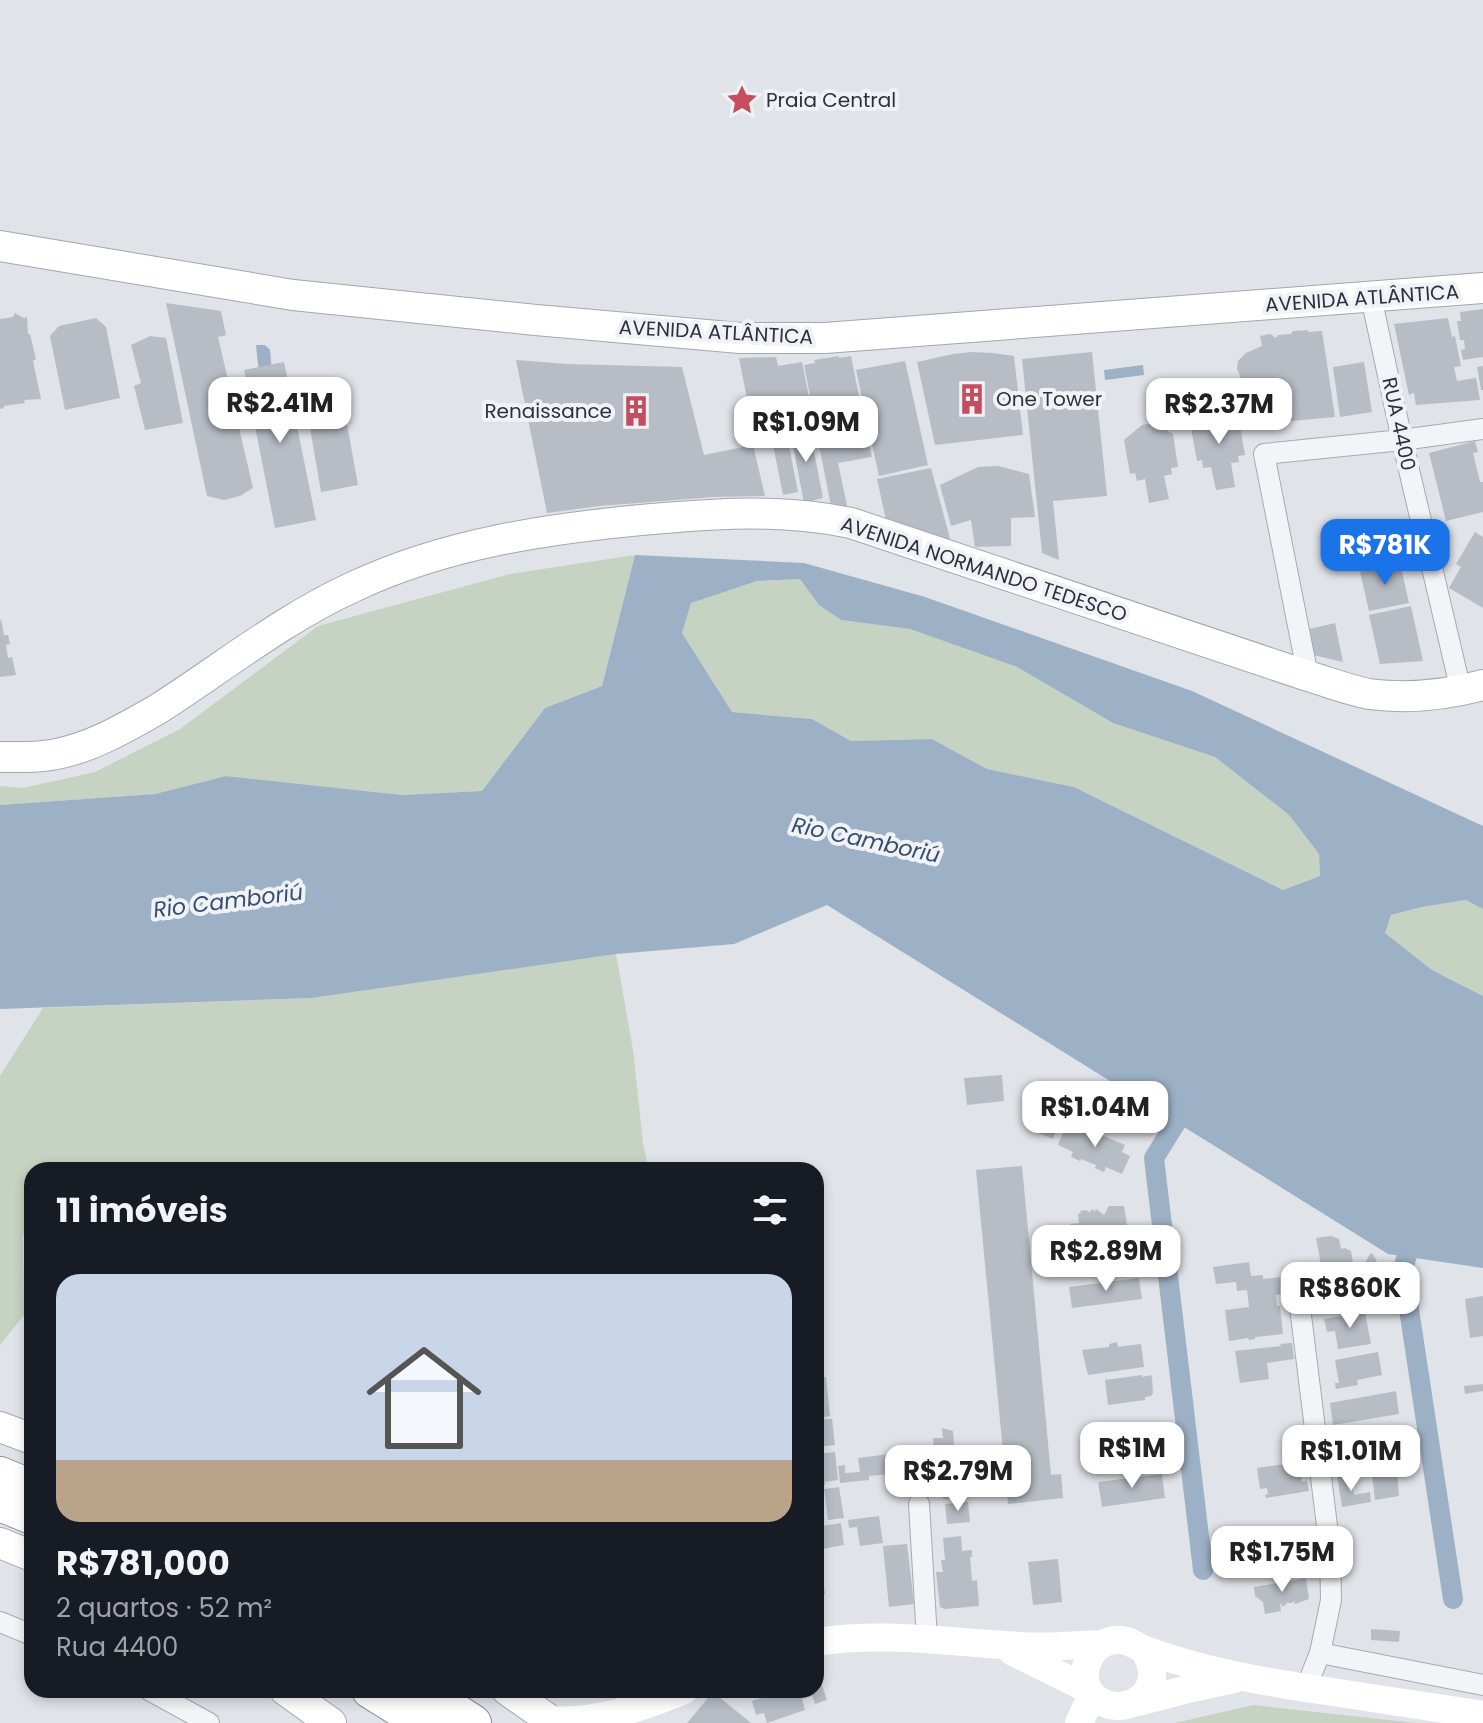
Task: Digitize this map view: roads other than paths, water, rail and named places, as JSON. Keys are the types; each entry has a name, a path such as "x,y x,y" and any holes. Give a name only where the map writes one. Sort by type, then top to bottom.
{"highway":[{"path":"0,1475 24,1485"},
{"path":"0,1503 24,1513"},
{"path":"359,1698 387,1723"},
{"path":"383,1698 423,1723"},
{"path":"434,1698 473,1723"}],"main road":[{"name":"AVENIDA ATLÂNTICA","path":"0,246 293,295 740,338 825,338 1483,288"},
{"name":"AVENIDA NORMANDO TEDESCO","path":"0,757 51,755 118,730 158,709 303,614 354,587 407,566 521,535 718,513 802,514 851,523 1308,676 1368,693 1438,695 1472,688"},
{"path":"0,1427 24,1436"},
{"path":"0,1543 24,1553"},
{"path":"824,1641 857,1637 1042,1647 1124,1640 1194,1666 1306,1688 1483,1715"},
{"path":"994,1644 1043,1665 1090,1692 1100,1702 1125,1710 1192,1688 1247,1677"},
{"path":"1079,1723 1090,1692 1085,1669 1088,1659 1102,1644"},
{"path":"1125,1710 1147,1694 1152,1683 1150,1659 1143,1649"},
{"path":"296,1698 331,1723"},
{"path":"518,1698 551,1721 639,1715 670,1698"}],"street":[{"name":"RUA 4400","path":"1371,297 1402,440 1472,688"},
{"path":"1308,676 1264,454 1483,429"},
{"path":"1296,1275 1330,1550 1331,1600 1320,1653 1306,1688"},
{"path":"919,1504 927,1639"},
{"path":"0,1622 24,1632"},
{"path":"1320,1653 1483,1685"},
{"path":"164,1698 209,1723"}],"water":[{"path":"256,345 265,345 270,350 272,372 259,374"},
{"path":"1143,365 1144,375 1105,380 1104,370"},
{"name":"Rio Camboriú","path":"635,555 804,563 925,597 1192,691 1483,826 1483,909 1466,900 1422,907 1391,915 1385,933 1432,970 1483,996 1483,1268 1388,1254 827,905 734,944 616,954 312,998 0,1009 0,805 155,794 226,776 402,795 482,791 545,708 602,686","holes":["800,579 819,605 841,620 910,629 1017,667 1113,723 1215,757 1289,815 1319,854 1320,876 1283,890 1074,787 987,769 932,739 851,741 812,719 732,712 682,633 691,603 757,581"]}],"waterway":[{"path":"1190,1100 1154,1158 1203,1570"},
{"path":"1413,1232 1403,1270 1453,1599"}],"place":[{"name":"Praia Central","path":"742,100"},
{"name":"One Tower","path":"972,399"},
{"name":"Renaissance","path":"636,411"}]}
